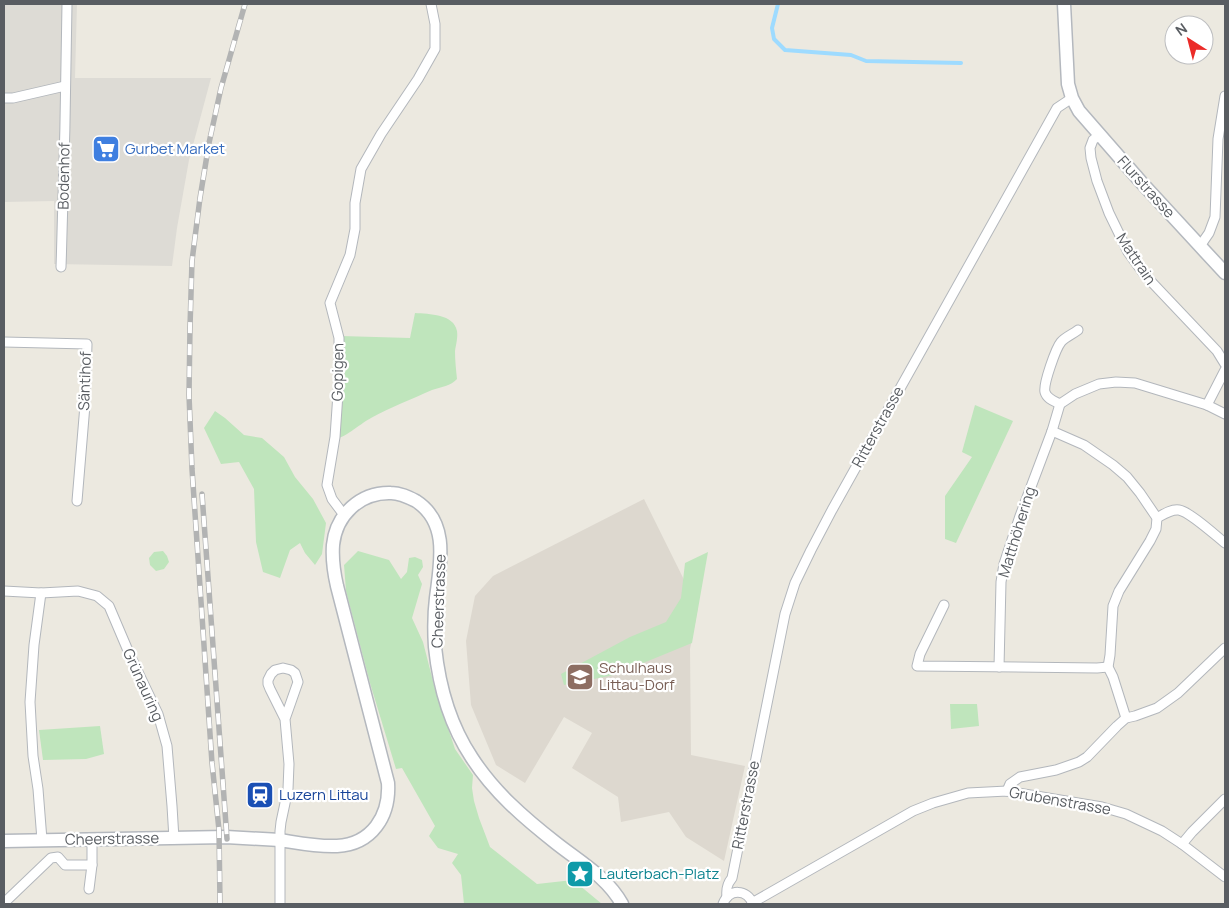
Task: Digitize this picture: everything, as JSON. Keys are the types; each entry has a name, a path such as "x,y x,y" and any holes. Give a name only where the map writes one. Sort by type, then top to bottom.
{"street":[{"name":"Bodenhof","path":"61,267 66,4"},
{"name":"Gopigen","path":"344,515 332,500 327,485 335,437 339,362 339,338 330,303 350,255 355,229 355,203 361,169 381,134 418,80 435,49 435,24 431,4"},
{"path":"1064,4 1068,84 1072,98"},
{"path":"4,98 13,98 65,86"},
{"path":"1200,246 1209,233 1215,217 1218,139 1225,96"},
{"name":"Flurstrasse","path":"1072,98 1079,111 1099,135 1225,272"},
{"name":"Ritterstrasse","path":"725,900 728,883 732,878 783,624 795,583 832,510 1057,108 1072,98"},
{"name":"Mattrain","path":"1099,135 1093,140 1090,148 1091,158 1097,182 1109,213 1128,252 1144,274 1217,351 1225,364"},
{"path":"1078,330 1061,342 1053,359 1045,386 1045,394 1060,404 1086,388 1099,384 1116,382 1135,383 1207,405 1225,414"},
{"name":"Säntihof","path":"4,342 87,344 85,405 77,501"},
{"path":"1207,405 1225,370"},
{"name":"Matthöhering","path":"999,667 1001,582 1004,564 1060,404"},
{"path":"1052,431 1084,445 1113,465 1127,477 1157,518 1156,529 1119,590 1113,606 1108,667 1116,684 1126,718"},
{"name":"Cheerstrasse","path":"4,841 226,837 339,846 350,844 375,829 388,804 387,776 334,574 333,556 334,539 338,526 344,515 353,505 362,499 379,494 393,493 404,495 424,508 438,529 441,566 435,610 435,646 442,690 456,730 471,757 501,796 543,833 598,875 622,904"},
{"path":"1157,518 1169,511 1179,510 1188,514 1225,543"},
{"name":"Grünauring","path":"4,592 78,591 97,596 109,606 158,714 167,746 174,839"},
{"path":"41,592 34,645 30,702 42,840"},
{"path":"944,605 920,654 917,666 1108,667"},
{"path":"1007,791 1010,784 1020,777 1056,770 1079,762 1087,757 1126,718 1157,708 1178,693 1225,648"},
{"path":"280,904 281,822 286,802 289,775 284,719 268,684 268,680 274,670 284,668 295,673 298,682 284,719"},
{"name":"Grubenstrasse","path":"752,903 901,817 932,803 968,793 1007,791 1118,811 1155,827 1182,844 1225,878"},
{"path":"1182,844 1225,799"},
{"path":"89,889 92,865 92,839"},
{"path":"4,903 51,858 58,857 65,865 92,865"},
{"path":"732,878 741,893"},
{"path":"725,900 734,893 741,893 746,894 752,903"}],"shaded area":[{"path":"4,4 77,4 75,78 211,78 189,160 172,266 54,264 54,201 4,202"},
{"name":"Schulhaus Littau-Dorf","path":"644,499 698,608 690,649 691,755 745,766 724,861 686,837 669,812 621,822 618,797 572,768 592,733 564,717 525,783 496,765 471,705 466,641 475,596 493,576"}],"green space":[{"path":"415,313 440,316 455,325 457,331 455,361 457,379 449,385 432,390 379,414 338,438 341,336 410,338"},
{"path":"975,405 1013,421 956,543 945,539 945,496 972,457 962,452"},
{"path":"215,411 244,435 262,438 284,457 295,477 313,499 326,523 322,554 315,565 305,553 300,543 290,550 280,578 263,572 256,542 254,489 239,462 221,464 204,428"},
{"path":"163,551 169,562 164,569 156,571 150,565 149,558 154,552"},
{"path":"358,551 389,560 401,579 407,572 409,558 415,557 422,560 423,567 418,575 422,584 412,618 423,642 435,689 455,749 473,775 474,801 490,847 537,884 573,880 602,904 464,904 461,875 452,863 458,854 438,848 429,836 435,826 402,768 396,769 370,683 346,591 344,565"},
{"path":"708,552 692,643 614,675 564,685 561,674 630,637 666,622 681,598 685,563"},
{"path":"950,704 977,704 979,726 951,729"},
{"path":"100,726 104,754 86,759 43,760 39,730"}],"waterway":[{"path":"778,4 772,28 774,39 785,50 851,55 866,61 961,63"}],"railway":[{"path":"220,904 219,830 212,763 192,469 189,395 190,327 192,261 209,143 221,88 245,4"},
{"path":"202,494 227,839"}],"place":[{"name":"Gurbet Market","path":"106,149"},
{"name":"Schulhaus Littau-Dorf","path":"580,677"},
{"name":"Luzern Littau","path":"260,795"},
{"name":"Lauterbach-Platz","path":"580,874"}]}
